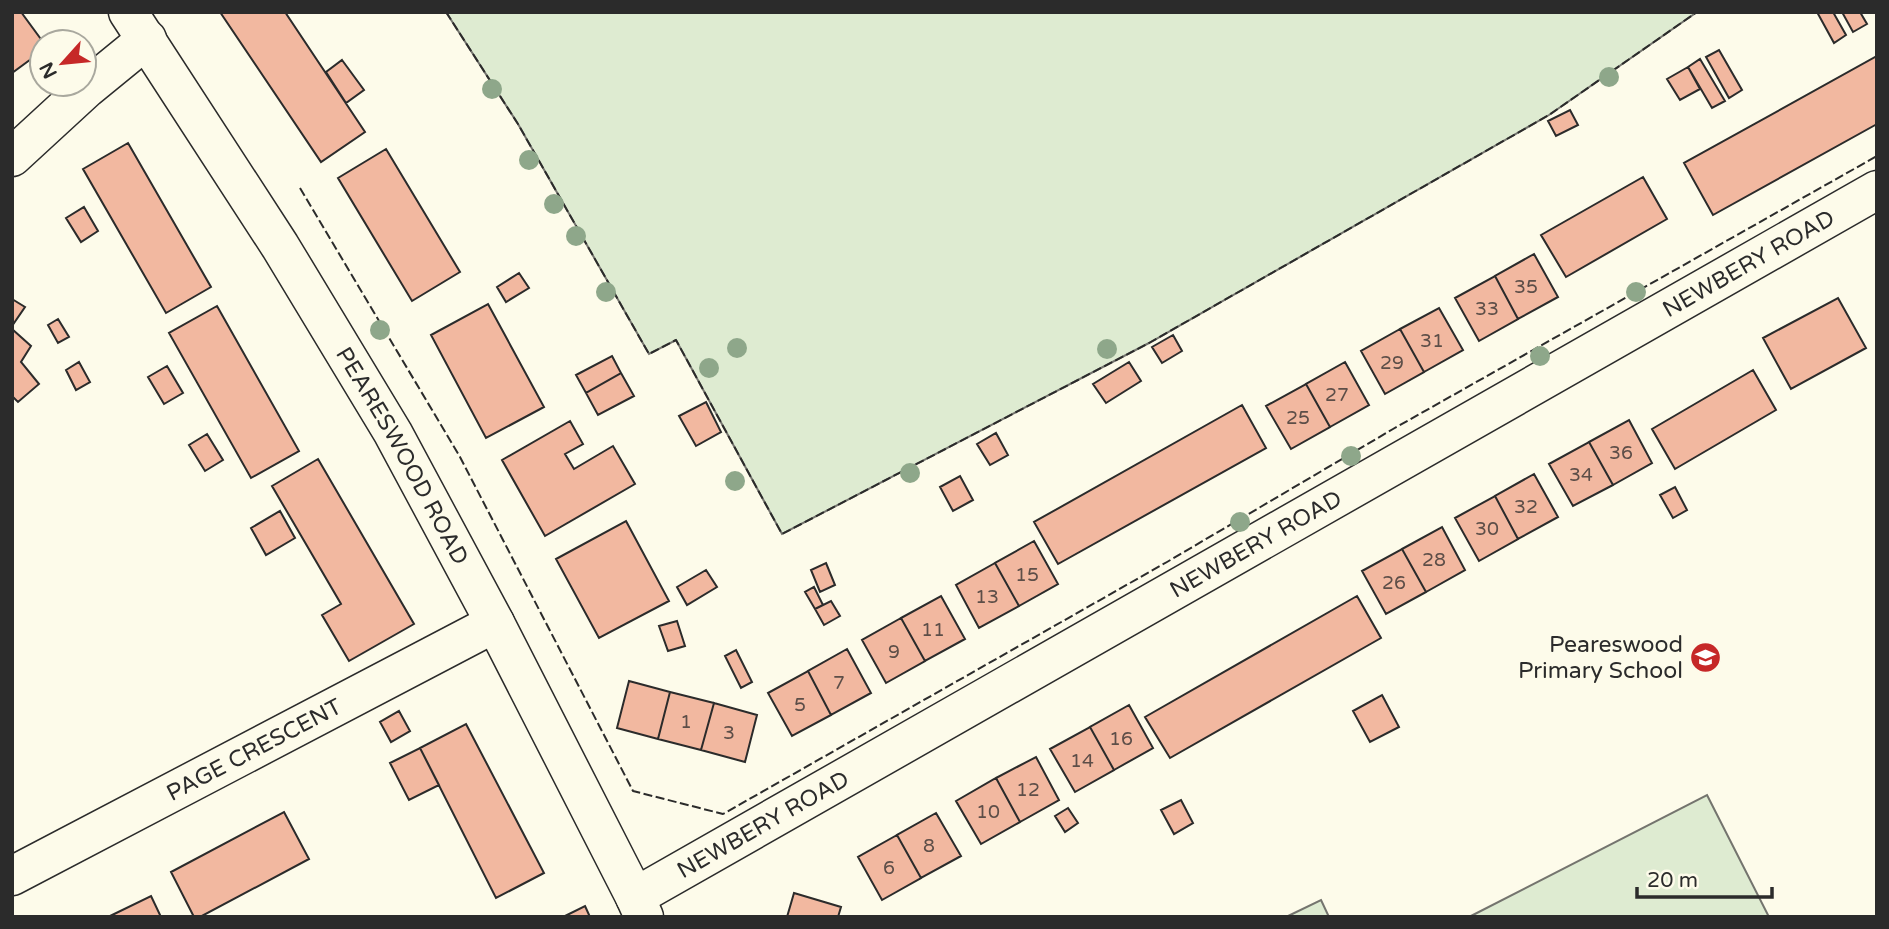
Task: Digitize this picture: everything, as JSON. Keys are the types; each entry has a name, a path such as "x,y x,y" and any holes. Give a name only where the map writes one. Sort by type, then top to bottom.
{"street":[{"path":"12,157 87,88 137,26"},
{"name":"PEARESWOOD ROAD","path":"137,26 280,246 393,433 495,623 640,907"},
{"name":"NEWBERY ROAD","path":"640,907 1876,194"},
{"name":"PAGE CRESCENT","path":"12,876 495,623"}],"green space":[{"path":"446,12 1697,12 1549,115 1149,343 782,534 676,340 649,354 518,124"},
{"path":"1707,795 1769,917 1469,917"},
{"path":"1321,900 1329,917 1286,917"}],"building":[{"path":"12,12 21,12 33,28 28,28 28,61 12,73"},
{"path":"220,12 285,12 365,132 321,162"},
{"path":"1817,12 1833,12 1846,35 1834,43"},
{"path":"1842,12 1860,12 1867,24 1853,32"},
{"path":"1719,50 1742,90 1729,98 1706,57"},
{"path":"1877,56 1877,124 1713,215 1684,163"},
{"path":"1700,59 1725,101 1712,108 1688,67"},
{"path":"342,60 364,90 346,103 326,72"},
{"path":"1688,67 1700,89 1680,100 1667,79"},
{"path":"1570,110 1578,125 1556,136 1548,121"},
{"path":"128,143 211,287 166,313 83,169"},
{"path":"386,149 460,272 412,301 338,178"},
{"path":"1643,177 1667,219 1566,277 1541,235"},
{"path":"84,207 98,231 81,242 66,218"},
{"path":"1534,254 1558,297 1518,319 1495,276"},
{"path":"519,273 529,288 506,302 497,287"},
{"path":"1495,276 1518,319 1479,341 1455,298"},
{"path":"1838,298 1866,348 1791,389 1763,338"},
{"path":"12,299 25,307 12,326"},
{"path":"488,304 544,407 486,438 431,335"},
{"path":"217,306 299,451 251,478 169,333"},
{"path":"1439,308 1463,350 1424,372 1400,329"},
{"path":"58,319 69,337 58,343 48,325"},
{"path":"12,329 31,346 21,362 39,384 18,402 12,396"},
{"path":"1400,329 1424,372 1385,394 1361,351"},
{"path":"1173,335 1182,351 1162,363 1152,347"},
{"path":"612,356 621,373 586,393 576,375"},
{"path":"79,362 90,382 76,390 66,370"},
{"path":"1129,362 1141,381 1106,403 1093,384"},
{"path":"1345,362 1369,405 1330,427 1306,384"},
{"path":"167,366 183,393 164,404 148,377"},
{"path":"1753,370 1776,410 1675,469 1652,429"},
{"path":"621,373 634,396 598,415 586,393"},
{"path":"1306,384 1330,427 1291,449 1266,406"},
{"path":"706,402 721,432 696,446 679,416"},
{"path":"1242,405 1266,448 1058,564 1034,522"},
{"path":"1629,420 1652,463 1613,485 1589,442"},
{"path":"570,421 583,444 565,454 574,469 613,446 635,484 545,536 502,460"},
{"path":"996,433 1008,455 990,465 977,444"},
{"path":"207,434 223,460 205,471 189,445"},
{"path":"1589,442 1613,485 1573,506 1549,464"},
{"path":"318,459 414,624 349,661 322,615 341,604 272,486"},
{"path":"1534,474 1558,517 1518,539 1495,496"},
{"path":"960,476 973,500 953,511 940,487"},
{"path":"1675,487 1687,510 1673,518 1660,495"},
{"path":"1495,496 1518,539 1479,561 1455,518"},
{"path":"280,511 295,538 266,555 251,528"},
{"path":"626,521 669,601 599,638 556,559"},
{"path":"1442,527 1465,570 1426,592 1402,549"},
{"path":"1034,541 1058,584 1019,606 995,563"},
{"path":"1402,549 1426,592 1386,614 1362,571"},
{"path":"826,563 835,585 820,592 811,570"},
{"path":"995,563 1019,606 979,628 956,585"},
{"path":"706,570 717,587 687,605 677,587"},
{"path":"814,587 823,605 815,609 805,592"},
{"path":"941,596 965,639 925,661 901,618"},
{"path":"1357,596 1381,638 1170,758 1145,717"},
{"path":"831,601 840,616 824,625 815,609"},
{"path":"901,618 925,661 886,683 862,640"},
{"path":"677,621 685,646 668,651 659,626"},
{"path":"847,649 871,693 831,715 808,671"},
{"path":"736,650 752,682 741,688 725,656"},
{"path":"808,671 831,715 792,736 768,693"},
{"path":"629,681 670,692 658,739 617,728"},
{"path":"670,692 714,703 701,750 658,739"},
{"path":"1382,695 1399,727 1370,742 1353,711"},
{"path":"714,703 757,715 745,762 701,750"},
{"path":"1129,705 1153,748 1114,770 1090,727"},
{"path":"399,711 410,731 391,742 380,722"},
{"path":"466,724 544,873 496,898 420,748"},
{"path":"1090,727 1114,770 1075,792 1050,749"},
{"path":"420,748 439,785 409,800 390,763"},
{"path":"1036,757 1059,800 1020,822 996,778"},
{"path":"996,778 1020,822 981,844 956,801"},
{"path":"1181,800 1193,823 1174,834 1161,810"},
{"path":"1068,808 1078,823 1065,832 1055,816"},
{"path":"284,812 309,859 200,917 194,917 171,872"},
{"path":"936,813 961,856 921,878 897,835"},
{"path":"897,835 921,878 882,900 858,857"},
{"path":"794,893 841,907 838,917 787,917"},
{"path":"151,896 161,917 108,917"},
{"path":"585,906 590,917 563,917"}],"fence":[{"path":"446,12 518,124 649,354 676,340 782,534 1149,343 1549,115 1697,12"},
{"path":"300,188 460,457 633,791 723,814 1167,562 1393,429 1877,156"}],"place":[{"name":"Peareswood Primary School","path":"1706,657"}]}
